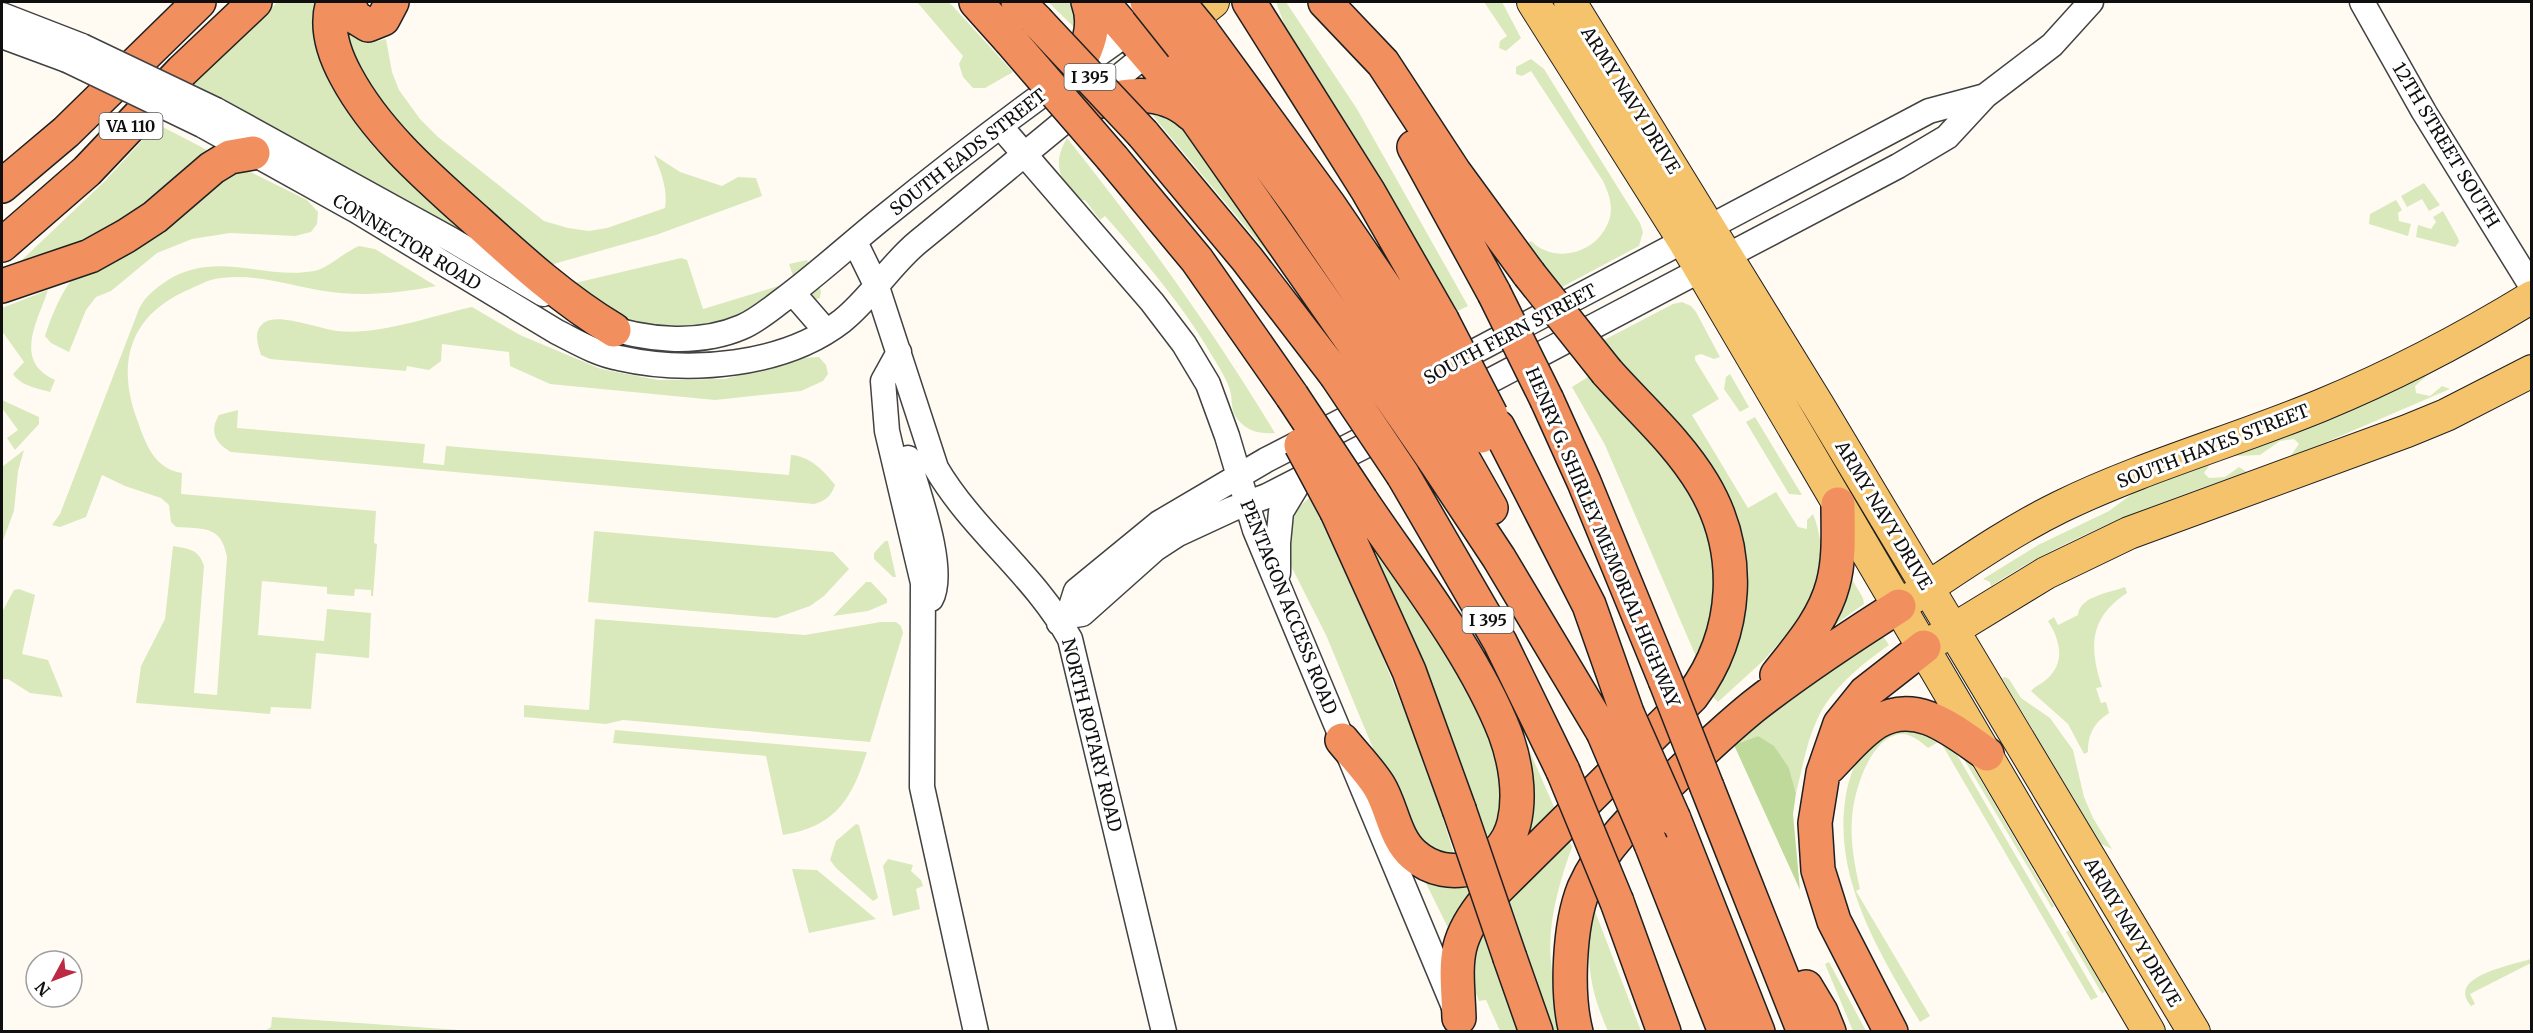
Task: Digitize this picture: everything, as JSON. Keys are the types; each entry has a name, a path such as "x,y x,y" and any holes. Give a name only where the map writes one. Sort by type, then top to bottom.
{"highway":[{"path":"89,110 180,2"},
{"name":"VA 110","path":"2,186 45,152 199,2"},
{"name":"VA 110","path":"2,244 87,171 182,71 255,2"},
{"path":"333,2 330,24 336,54 346,78 362,102 409,157 582,314 614,330"},
{"path":"347,2 354,17 368,25 383,19 392,2"},
{"path":"976,2 1120,168 1285,400 1349,506 1463,653 1487,694 1505,735 1515,773 1514,823 1504,846 1488,861 1462,872 1437,868 1425,862 1405,845 1379,786 1342,740"},
{"path":"1077,68 1092,32 1093,22 1088,2"},
{"path":"1102,2 1198,121 1365,360 1467,443"},
{"path":"1147,2 1199,26"},
{"path":"1178,2 1199,26 1299,206 1417,332 1467,443 1589,605 1615,722 1651,844 1725,1032"},
{"path":"1249,2 1368,191 1417,332 1467,443 1499,558 1615,722 1674,819 1758,1032"},
{"path":"1301,2 1376,85"},
{"path":"1324,2 1383,63 1455,173 1529,274 1607,372 1687,462 1710,498 1724,531 1730,566 1727,621 1716,655 1692,696 1487,899 1468,924 1458,956 1462,1025"},
{"name":"HENRY G. SHIRLEY MEMORIAL HIGHWAY","path":"1324,2 1436,186 1494,293 1547,400 1584,482 1665,680 1804,1032"},
{"name":"I 395","path":"1027,11 1143,134 1247,259 1336,375 1403,475 1500,642 1563,771 1617,902 1664,1032"},
{"path":"1088,104 1116,96 1157,96 1176,104 1198,121"},
{"path":"2,286 66,265 108,246 155,217 212,168 230,157 253,153"},
{"path":"1752,708 1808,635 1825,608 1835,573 1838,504"},
{"path":"1349,506 1459,809 1536,1032"},
{"path":"1576,1032 1570,1004 1575,921 1579,905 1597,865 1652,800 1752,708 1829,651 1899,606"},
{"path":"1891,1032 1847,950 1824,894 1818,870 1815,823 1823,772 1834,737 1856,703 1879,682 1938,639"},
{"path":"1823,772 1870,727 1885,718 1906,713 1935,720 1987,754"},
{"path":"1748,890 1821,1012 1829,1032"},
{"path":"1572,957 1579,993 1593,1032"}],"main road":[{"name":"SOUTH EADS STREET","path":"1137,44 1170,2"},
{"name":"ARMY NAVY DRIVE","path":"1533,2 1697,234"},
{"name":"ARMY NAVY DRIVE","path":"1570,2 1714,263 1927,588 1938,639 1987,754 2149,1032"},
{"name":"SOUTH EADS STREET","path":"1137,44 1199,26"},
{"name":"ARMY NAVY DRIVE","path":"1714,263 1838,504 1899,606 1938,639 2194,1032"},
{"name":"SOUTH HAYES STREET","path":"1899,606 2006,537 2059,507 2194,451 2321,406 2429,355 2532,297"},
{"path":"1938,639 2046,573 2129,533 2407,431 2464,406 2532,371"}],"street":[{"name":"SOUTH FERN STREET","path":"1064,620 1082,614 1155,549 1178,534 1301,479 1898,166 1947,137 1985,96 2052,45 2091,2"},
{"name":"12TH STREET SOUTH","path":"2362,2 2424,112 2532,287"},
{"name":"CONNECTOR ROAD","path":"2,15 452,240 582,314"},
{"name":"CONNECTOR ROAD","path":"2,36 74,53"},
{"name":"SOUTH EADS STREET","path":"855,242 971,148 1077,68 1137,44"},
{"name":"SOUTH EADS STREET","path":"877,287 909,250 1088,104 1137,44"},
{"name":"SOUTH FERN STREET","path":"1064,620 1076,591 1131,545 1159,523 1239,476 1929,111 1985,96"},
{"name":"CONNECTOR ROAD","path":"209,117 253,153 421,249 556,332 587,348 618,358 656,364 707,366 766,355 826,331 850,314 877,287"},
{"name":"PENTAGON ACCESS ROAD","path":"1000,126 1152,302 1197,363 1212,394 1246,504 1280,591 1462,1025"},
{"path":"971,148 1025,155"},
{"path":"614,330 679,339 724,333 760,316 793,293 855,242"},
{"name":"NORTH ROTARY ROAD","path":"855,242 877,287 936,468 951,495 1064,620 1076,655 1164,1032"},
{"path":"793,293 826,331"},
{"path":"899,352 883,381 887,431 923,584 922,787 976,1032"},
{"path":"1280,591 1277,564 1280,521 1287,501 1301,479"}],"green space":[{"path":"278,2 325,2 322,39 489,246 190,84"},
{"path":"917,2 949,2 1013,72 985,88 973,88 963,77 959,64 963,56"},
{"path":"1048,2 1077,2 1076,29"},
{"path":"1276,2 1286,2 1357,109 1468,306 1458,311 1286,29"},
{"path":"1484,2 1502,2 1521,38 1506,51 1499,48 1500,41 1507,36"},
{"path":"342,20 354,34 371,43 386,39 392,72 399,90 420,119 438,137 544,221 589,231 607,228 665,208 665,187 654,155 680,172 722,186 738,177 756,178 762,196 656,235 550,265 452,185 352,71"},
{"path":"1531,59 1544,69 1640,223 1643,232 1639,246 1562,287 1528,243 1531,241 1541,249 1565,254 1588,247 1605,229 1611,212 1610,203 1603,181 1531,71 1522,76 1516,74 1516,67"},
{"path":"1144,103 1176,113 1284,273 1158,122"},
{"path":"157,124 209,151 211,156 146,215 5,276 105,181"},
{"path":"1067,138 1176,282 1275,433 1255,431 1238,420 1224,376 1200,335 1175,300 1105,216 1100,220 1085,200 1077,200 1066,185 1059,163 1062,147"},
{"path":"236,165 307,200 318,212 317,224 311,232 295,236 230,233 192,239 157,253 111,291 96,297 86,310 69,352 51,343 45,336 51,319 62,295 77,273"},
{"path":"2424,183 2440,205 2429,211 2422,199 2407,207 2401,196"},
{"path":"2396,200 2402,210 2398,213 2399,221 2411,224 2408,236 2369,224 2370,214"},
{"path":"2443,211 2458,238 2459,242 2455,247 2416,237 2418,225 2431,229 2436,222 2433,217"},
{"path":"359,246 375,249 436,286 394,292 352,294 254,278 211,280 170,299 153,312 141,327 133,343 128,380 131,400 144,439 158,461 173,471 182,473 181,494 376,511 374,543 377,544 373,596 371,596 371,590 355,589 354,596 327,594 327,587 262,581 258,635 324,641 327,609 371,613 369,658 316,653 311,709 271,707 270,714 136,703 141,666 165,619 173,546 196,553 204,566 194,693 217,695 227,557 216,534 203,529 176,527 171,522 169,505 161,498 125,486 102,475 86,517 60,527 52,525 60,514 139,309 155,289 186,271 223,266 295,273 314,271 325,267"},
{"path":"681,258 687,260 703,309 795,281 789,264 807,260 821,291 820,298 786,312 692,328 644,325 617,318 614,310 575,283"},
{"path":"48,290 34,328 31,352 42,372 55,380 50,392 25,384 16,378 13,374 24,362 2,331 2,308"},
{"path":"1682,302 1691,306 1696,312 1720,357 1714,359 1701,354 1695,356 1695,360 1719,399 1692,415 1748,508 1776,492 1798,527 1807,529 1807,520 1813,514 1818,528 1826,573 1789,638 1785,636 1764,660 1718,702 1709,693 1745,574 1742,538 1733,510 1617,361 1604,340 1673,304"},
{"path":"472,307 520,335 601,369 658,380 725,379 803,358 819,357 826,365 828,374 823,381 801,391 715,400 550,384 510,366 509,352 442,344 441,361 429,370 407,366 406,371 270,359 261,355 257,341 257,333 261,325 271,320 289,320 337,331 369,331"},
{"path":"1596,372 1702,502 1722,596 1700,666 1605,445 1572,387"},
{"path":"2430,373 2415,386 2416,393 2430,396 2442,386 2450,389 2289,458 2299,444 2294,439 2280,441 2260,455 2232,456 2330,419"},
{"path":"1730,374 1749,407 1740,412 1724,389 1726,377"},
{"path":"2,400 39,417 39,424 15,450 7,438 18,430 2,408"},
{"path":"238,410 237,428 425,444 423,463 444,465 446,446 789,475 791,455 810,461 835,485 828,497 814,504 231,452 218,441 214,426 219,415"},
{"path":"1755,417 1802,495 1789,494 1746,422"},
{"path":"24,450 18,471 14,511 2,543 2,467"},
{"path":"2211,463 2204,473 2209,478 2225,477 2239,467 2247,472 2148,508 2084,535 2021,567 1991,586 1990,582 1983,579 2038,545 2109,511 2136,491"},
{"path":"1310,497 1377,643 1447,817 1443,819 1455,857 1442,857 1406,828 1326,635 1291,566 1285,544 1297,509"},
{"path":"594,531 833,552 849,569 824,596 810,606 776,618 588,602"},
{"path":"885,541 888,541 896,577 893,577 874,559 874,553"},
{"path":"1376,546 1408,588 1498,738 1506,810 1488,845 1372,547"},
{"path":"1850,576 1864,604 1826,631"},
{"path":"866,582 871,582 887,599 887,603 868,611 833,616"},
{"path":"2125,587 2127,593 2105,613 2095,634 2095,659 2102,687 2096,688 2101,703 2106,702 2109,713 2093,730 2088,752 2084,754 2068,724 2031,691 2053,672 2059,658 2056,636 2048,621 2054,617 2058,625 2078,615 2084,603 2090,599"},
{"path":"19,589 35,595 22,654 48,660 63,697 30,693 8,679 2,679 2,612 14,590"},
{"path":"595,619 805,635 881,622 896,622 901,626 903,633 870,742 623,720 606,724 524,717 524,705 589,710"},
{"path":"1883,636 1889,645 1847,679 1822,710 1810,739 1796,793 1789,768 1758,736 1734,745 1734,739 1846,658"},
{"path":"2002,678 2009,679 2021,698 2050,718 2073,750 2084,797 2093,818 2112,849 2101,844"},
{"path":"1900,723 1949,743 2098,997 2091,1000 1940,741 1928,748 1912,736 1900,734 1889,738 1871,756 1859,782 1853,808 1852,837 1860,889 1856,891 1930,1016 1920,1022 1890,971 1864,917 1854,889 1843,831 1847,789 1858,759 1869,745"},
{"path":"615,730 867,752 855,784 839,808 816,825 783,835 766,756 613,743"},
{"path":"1758,736 1774,746 1789,768 1796,793 1793,814 1800,890 1734,745"},
{"path":"1527,745 1558,816 1515,850 1521,747"},
{"path":"1962,748 2054,906 2052,908 1959,751"},
{"path":"856,824 859,825 878,898 873,901 830,860 836,841"},
{"path":"1567,835 1572,847 1555,904 1550,948 1553,979 1566,1031 1553,1031 1507,898"},
{"path":"888,859 913,865 911,871 921,880 923,886 916,889 920,909 893,916 883,866"},
{"path":"792,869 817,870 876,919 809,933"},
{"path":"1419,869 1464,876 1473,903 1450,932"},
{"path":"1593,906 1641,1031 1608,1031 1601,1015 1590,970 1589,940"},
{"path":"1480,926 1522,1031 1500,1031 1486,1000 1479,1001 1469,977"},
{"path":"2069,930 2105,991 2102,994 2066,932"},
{"path":"2531,959 2531,963 2470,994 2475,1004 2471,1006 2465,996 2467,987 2474,980 2484,973"},
{"path":"1829,962 1866,1031 1853,1031 1825,964"},
{"path":"272,1017 474,1031 265,1031 271,1027"}]}
